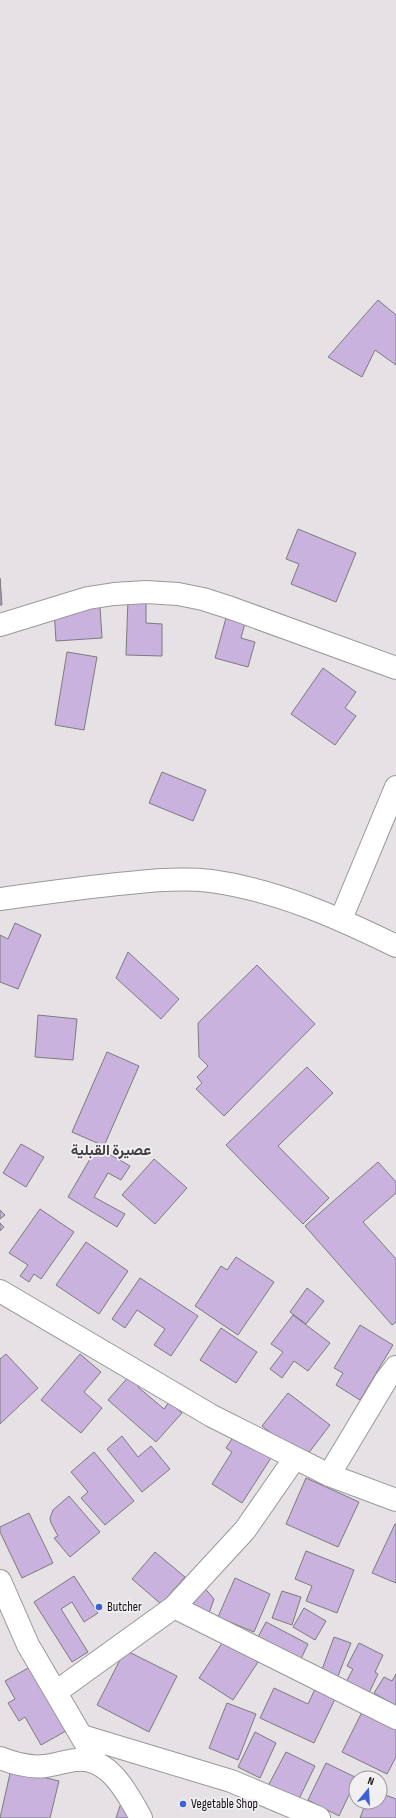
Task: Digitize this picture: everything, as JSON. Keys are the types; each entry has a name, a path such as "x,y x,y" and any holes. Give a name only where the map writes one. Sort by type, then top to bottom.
{"street":[{"path":"0,625 88,598 114,594 146,592 178,594 203,599 231,608 396,668"},
{"path":"341,919 396,787"},
{"path":"0,899 89,887 162,880 210,881 239,886 281,898 341,919 396,946"},
{"path":"0,1291 212,1416 329,1476 396,1500"},
{"path":"329,1476 386,1380 396,1367"},
{"path":"56,1692 174,1607 244,1530 295,1458"},
{"path":"0,1580 28,1645 97,1763"},
{"path":"174,1607 396,1718"},
{"path":"82,1736 231,1781 319,1818"},
{"path":"0,1758 29,1767 46,1766 78,1759 97,1763 112,1774 141,1818"}],"building":[{"path":"378,300 396,315 396,365 375,350 362,377 328,357"},
{"path":"298,529 356,553 336,602 291,584 299,564 286,559"},
{"path":"0,578 2,605 0,605"},
{"path":"128,599 146,600 146,623 162,624 162,656 126,655"},
{"path":"100,607 102,638 56,641 54,609"},
{"path":"226,618 245,623 241,638 255,642 248,667 215,658"},
{"path":"67,652 97,657 84,730 55,725"},
{"path":"323,668 356,692 345,708 356,716 335,745 291,714"},
{"path":"162,772 206,790 193,821 149,803"},
{"path":"15,923 41,935 18,989 0,982 0,935 8,939"},
{"path":"128,952 179,999 161,1019 116,978"},
{"path":"257,965 315,1024 224,1116 196,1089 202,1083 197,1077 208,1066 199,1057 198,1023"},
{"path":"38,1015 77,1019 73,1060 35,1057"},
{"path":"107,1052 139,1066 104,1146 72,1132"},
{"path":"307,1067 333,1093 278,1146 329,1198 303,1224 226,1145"},
{"path":"21,1144 44,1157 26,1187 3,1173"},
{"path":"97,1147 130,1166 121,1180 108,1173 94,1197 125,1214 117,1227 68,1197"},
{"path":"154,1159 187,1188 155,1224 122,1195"},
{"path":"378,1162 396,1182 396,1193 363,1222 396,1259 396,1322 392,1325 305,1226"},
{"path":"40,1209 74,1232 41,1279 34,1274 29,1282 20,1276 28,1265 9,1253"},
{"path":"0,1210 5,1215 0,1219"},
{"path":"0,1223 4,1227 0,1231"},
{"path":"86,1242 128,1271 99,1314 56,1285"},
{"path":"236,1257 274,1282 238,1335 195,1306 221,1266 227,1270"},
{"path":"140,1278 198,1316 171,1356 154,1345 165,1329 137,1310 125,1328 112,1319"},
{"path":"307,1288 324,1301 306,1324 290,1312"},
{"path":"293,1315 330,1343 308,1371 294,1361 282,1378 270,1369 283,1352 271,1344"},
{"path":"360,1325 393,1345 360,1400 336,1385 343,1373 334,1368"},
{"path":"221,1328 257,1352 236,1383 200,1360"},
{"path":"6,1354 38,1388 0,1424 0,1359"},
{"path":"80,1354 101,1372 84,1392 102,1408 81,1433 41,1400"},
{"path":"131,1374 141,1383 138,1387 164,1409 169,1402 182,1413 156,1442 108,1400"},
{"path":"288,1393 330,1425 304,1459 262,1426"},
{"path":"235,1434 271,1458 242,1503 212,1484 232,1452 226,1448"},
{"path":"122,1436 138,1457 151,1446 170,1469 142,1492 107,1449"},
{"path":"94,1452 134,1501 105,1525 81,1498 88,1492 71,1472"},
{"path":"306,1478 359,1502 338,1547 286,1524"},
{"path":"69,1496 100,1532 70,1557 54,1538 58,1536 50,1518 53,1510"},
{"path":"29,1513 53,1563 22,1578 0,1532 0,1527"},
{"path":"396,1524 396,1583 372,1573"},
{"path":"306,1551 354,1570 337,1613 306,1601 312,1586 295,1579"},
{"path":"155,1552 185,1577 161,1604 132,1579"},
{"path":"74,1576 98,1613 84,1622 72,1602 61,1609 88,1652 72,1662 34,1602"},
{"path":"235,1578 270,1594 254,1632 218,1617"},
{"path":"201,1584 214,1599 208,1616 183,1603"},
{"path":"282,1591 301,1597 292,1625 272,1618"},
{"path":"304,1608 326,1621 315,1640 293,1627"},
{"path":"266,1622 308,1644 300,1661 257,1639"},
{"path":"334,1637 351,1643 336,1681 320,1675"},
{"path":"224,1640 258,1662 233,1700 199,1678"},
{"path":"359,1643 383,1655 375,1672 378,1674 368,1695 345,1684 353,1669 347,1666"},
{"path":"125,1650 177,1676 149,1732 97,1705"},
{"path":"30,1667 66,1731 41,1745 25,1717 19,1721 8,1703 15,1699 5,1681"},
{"path":"396,1674 396,1706 374,1693 384,1677 392,1681"},
{"path":"274,1688 308,1704 315,1689 335,1699 314,1743 260,1718"},
{"path":"227,1703 256,1714 238,1760 209,1748"},
{"path":"363,1710 396,1727 396,1757 388,1772 388,1770 379,1770 342,1752"},
{"path":"255,1732 276,1743 260,1778 238,1767"},
{"path":"286,1752 315,1766 298,1801 268,1786"},
{"path":"326,1763 348,1774 348,1797 339,1816 308,1800"},
{"path":"11,1769 59,1781 50,1818 0,1818"},
{"path":"388,1796 396,1799 396,1818 360,1818 363,1810 388,1810"},
{"path":"123,1797 133,1818 116,1818"}],"place":[{"name":"Butcher","path":"99,1607"},
{"name":"Vegetable Shop","path":"183,1804"}],"district":[{"name":"عصيرة القبلية","path":"111,1150"}]}
